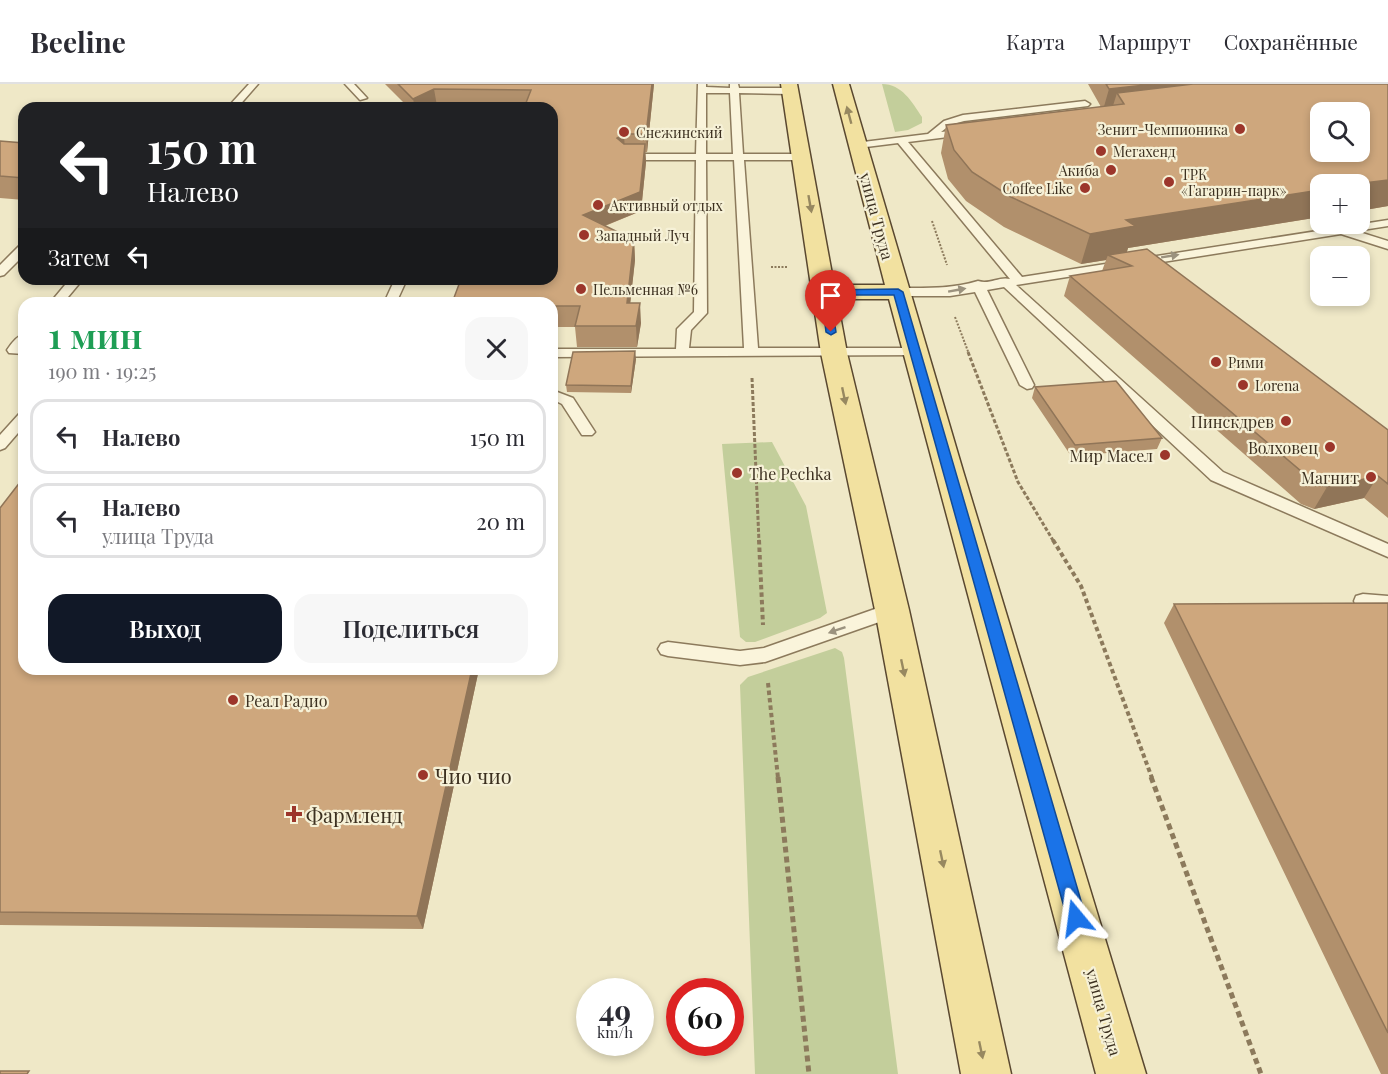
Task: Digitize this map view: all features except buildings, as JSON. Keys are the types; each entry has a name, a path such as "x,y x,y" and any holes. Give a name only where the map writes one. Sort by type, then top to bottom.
{"main road":[{"name":"улица Труда","path":"841,84 1121,1074"},
{"path":"790,87 834,353 892,610 986,1074"},
{"path":"825,292 898,292"}],"lane":[{"path":"238,102 254,84"},
{"path":"349,84 363,98"},
{"path":"682,353 684,329 700,313 702,87 790,87"},
{"path":"734,87 751,353"},
{"path":"929,136 947,123 963,118 1085,104"},
{"path":"858,145 976,131"},
{"path":"901,140 1010,280 1217,476 1388,551"},
{"path":"625,157 802,157"},
{"path":"1370,226 1388,223"},
{"path":"898,292 950,292 978,285 1312,234"},
{"path":"1351,234 1388,245"},
{"path":"0,272 18,254"},
{"path":"1141,260 1156,272"},
{"path":"61,297 72,285"},
{"path":"978,285 1027,385"},
{"path":"558,353 916,352"},
{"path":"558,397 568,401 587,432"},
{"path":"0,445 18,424"},
{"path":"1363,601 1388,603"},
{"path":"668,649 740,658 765,655 892,610"}],"path":[{"path":"931,218 948,267 953,311 1018,482 1081,586 1261,1074"},
{"path":"751,353 765,655 809,1074"}],"green space":[{"path":"882,84 901,90 922,117 922,123 908,130 895,132"},
{"path":"772,442 806,506 827,613 820,618 755,642 746,642 740,637 722,444"},
{"path":"835,648 842,652 844,658 898,1074 755,1074 740,685 748,677"}],"place":[{"name":"Зенит-Чемпионика","path":"1240,129"},
{"name":"Снежинский","path":"624,132"},
{"name":"Мегахенд","path":"1101,151"},
{"name":"Акиба","path":"1111,170"},
{"name":"ТРК «Гагарин-парк»","path":"1169,182"},
{"name":"Coffee Like","path":"1085,188"},
{"name":"Активный отдых","path":"598,205"},
{"name":"Западный Луч","path":"584,235"},
{"name":"Пельменная №6","path":"581,289"},
{"name":"Рими","path":"1216,362"},
{"name":"Lorena","path":"1243,385"},
{"name":"Пинскдрев","path":"1286,421"},
{"name":"Волховец","path":"1330,447"},
{"name":"Мир Масел","path":"1165,455"},
{"name":"The Pechka","path":"737,473"},
{"name":"Магнит","path":"1371,477"},
{"name":"Реал Радио","path":"233,700"},
{"name":"Чио чио","path":"423,775"},
{"name":"Фармленд","path":"294,814"}],"route":[{"path":"831,332 825,292 898,292 1076,918"}]}
